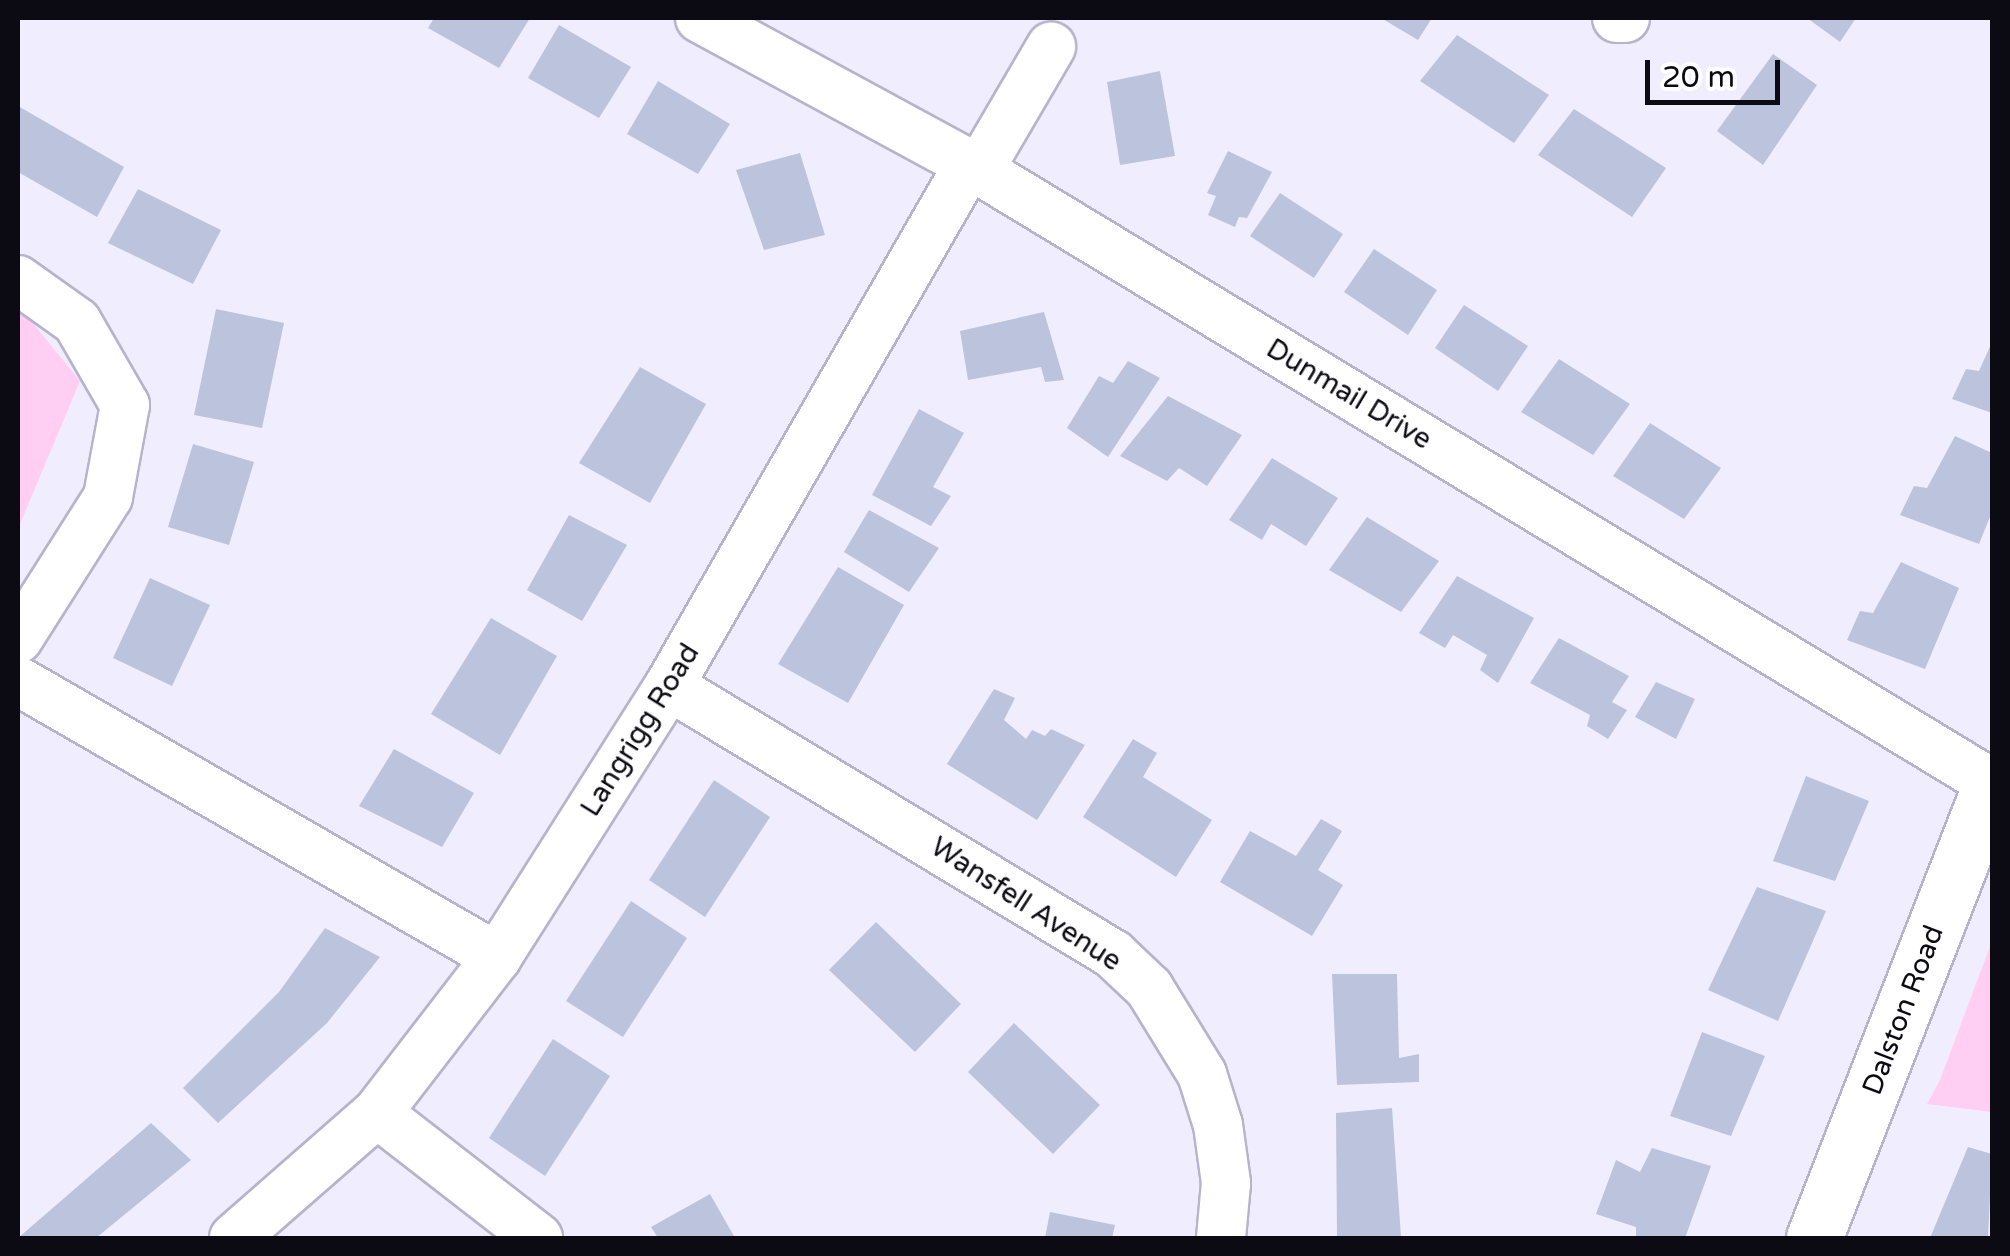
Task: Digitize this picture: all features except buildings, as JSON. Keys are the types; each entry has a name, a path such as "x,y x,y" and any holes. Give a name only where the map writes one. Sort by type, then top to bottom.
{"main road":[{"name":"Dalston Road","path":"1814,1238 1992,782"}],"street":[{"name":"Dunmail Drive","path":"700,18 974,167 1992,782"},
{"name":"Langrigg Road","path":"234,1238 377,1114 498,957 670,686 974,167 1052,46"},
{"path":"18,280 77,322 126,406 108,497 18,639"},
{"path":"18,681 498,957"},
{"name":"Wansfell Avenue","path":"670,686 1113,954 1149,988 1202,1074 1218,1125 1226,1183 1221,1238"},
{"path":"377,1114 538,1238"}],"shaded area":[{"path":"18,305 80,381 18,529"},
{"path":"1992,941 1992,1112 1927,1104 1940,1080"}]}
